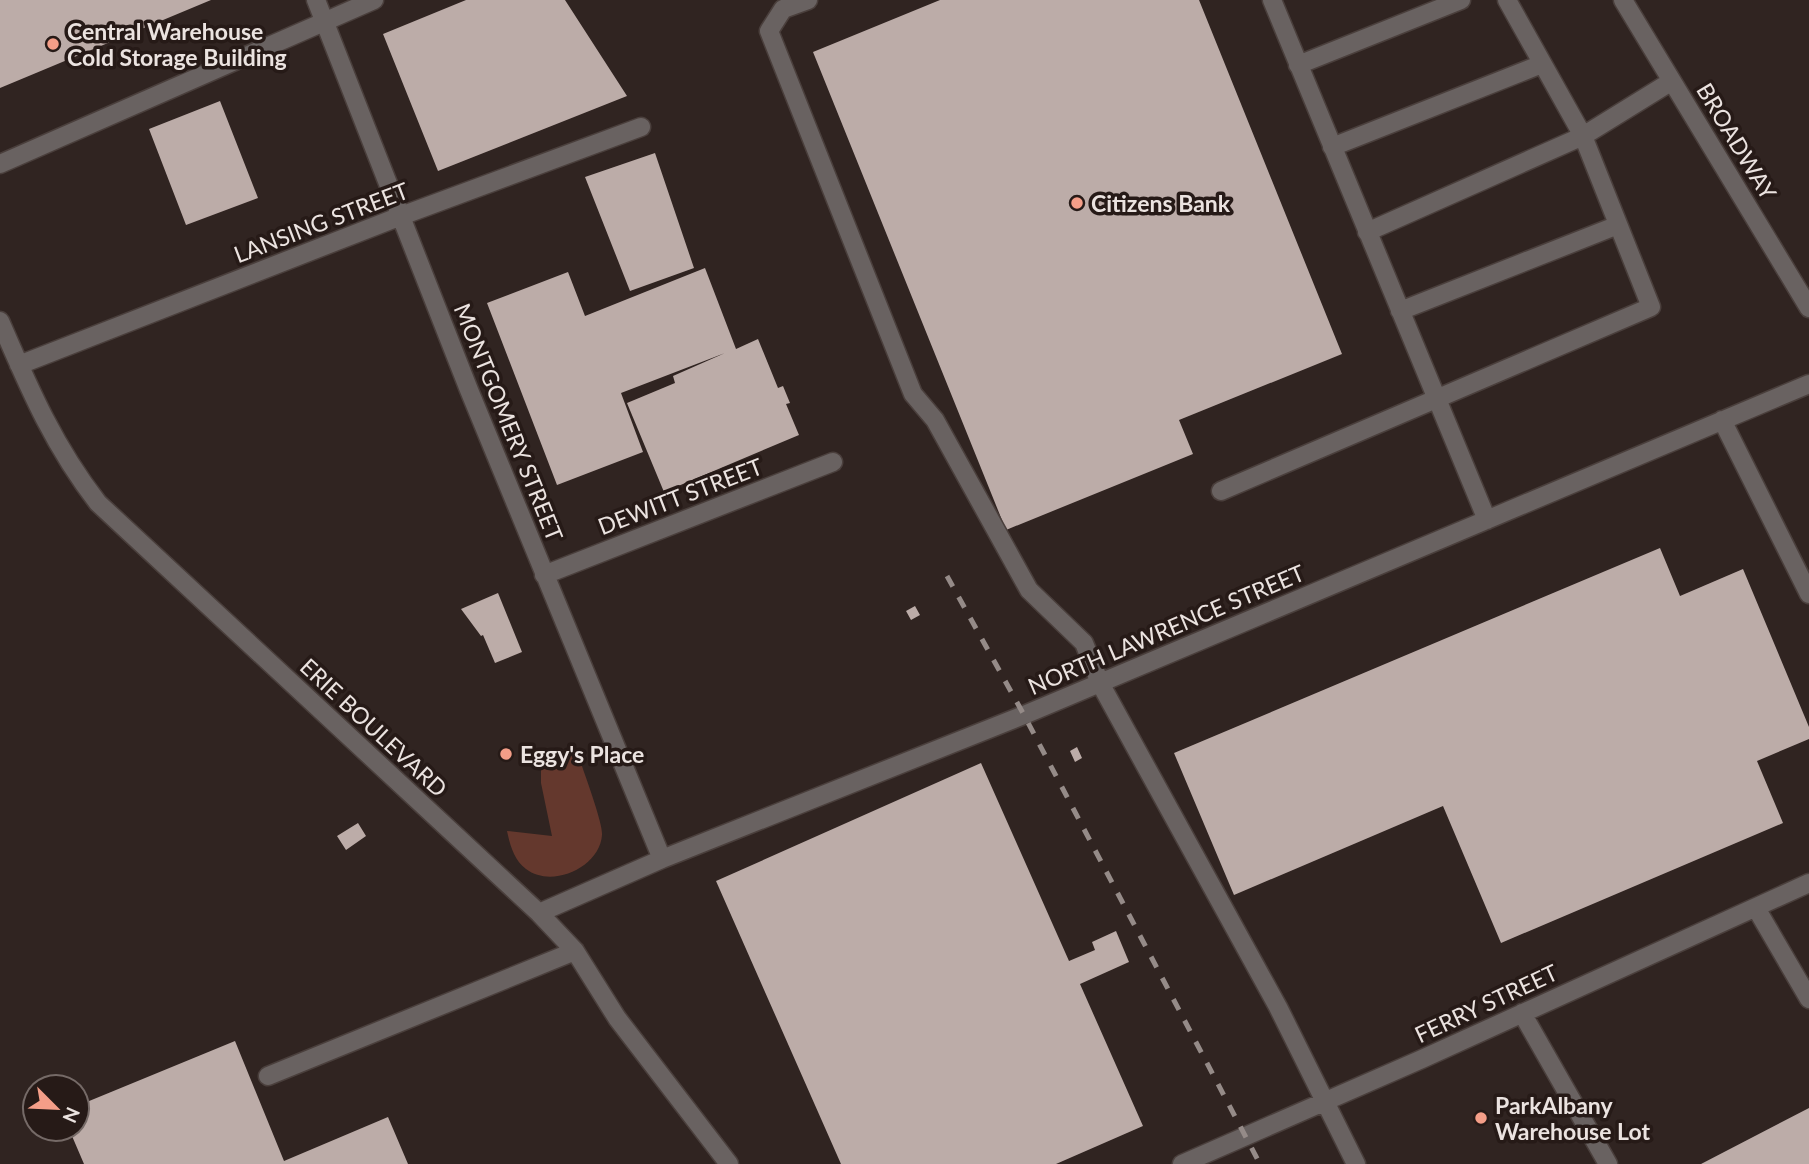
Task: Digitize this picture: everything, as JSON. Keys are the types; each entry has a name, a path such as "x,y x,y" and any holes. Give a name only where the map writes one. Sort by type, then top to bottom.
{"street":[{"name":"MONTGOMERY STREET","path":"316,0 544,575 662,859"},
{"path":"0,164 374,0"},
{"path":"808,0 786,4 769,31 913,394 935,420 1029,590 1084,643 1100,683 1278,1007 1356,1164"},
{"path":"1272,0 1487,520"},
{"path":"1298,65 1461,0"},
{"path":"1221,491 1651,307 1583,136 1507,0"},
{"name":"BROADWAY","path":"1623,0 1809,308"},
{"path":"1332,146 1542,64"},
{"path":"1367,232 1583,136 1672,81"},
{"name":"LANSING STREET","path":"19,365 401,216 642,127"},
{"path":"1400,311 1618,225"},
{"name":"ERIE BOULEVARD","path":"0,321 52,436 98,503 539,913 575,951 617,1018 729,1164"},
{"name":"NORTH LAWRENCE STREET","path":"539,913 662,859 1100,683 1809,384"},
{"path":"1722,420 1809,594"},
{"name":"DEWITT STREET","path":"544,575 833,462"},
{"name":"FERRY STREET","path":"1182,1164 1809,883"},
{"path":"1756,908 1809,999"},
{"path":"268,1076 575,951"},
{"path":"1522,1013 1608,1164"}],"shaded area":[{"path":"577,751 599,819 602,835 599,846 593,857 573,872 549,877 537,875 518,861 507,831 552,836 541,783 541,766"}],"building":[{"name":"Central Warehouse Cold Storage Building","path":"0,0 211,0 0,88"},
{"path":"466,0 565,0 627,96 438,171 383,34"},
{"name":"Citizens Bank","path":"940,0 1199,0 1342,354 1179,420 1193,454 1006,530 813,52"},
{"path":"220,101 258,198 186,225 149,129"},
{"path":"655,153 694,268 630,291 585,177"},
{"path":"705,268 736,349 758,339 778,388 783,386 790,403 786,404 799,435 664,492 627,403 675,383 673,376 725,353 621,393 643,452 557,485 487,303 568,272 585,316"},
{"path":"1660,548 1680,596 1743,569 1809,727 1809,739 1757,761 1783,823 1501,943 1443,806 1234,895 1174,753"},
{"path":"498,593 522,652 495,663 483,635 481,636 461,609"},
{"path":"915,606 920,615 911,620 906,611"},
{"path":"1077,747 1082,758 1075,762 1070,751"},
{"path":"981,763 1069,961 1095,950 1092,942 1116,931 1129,962 1080,984 1143,1126 1056,1164 841,1164 716,881"},
{"path":"358,823 366,836 346,850 337,836"},
{"path":"235,1041 284,1161 388,1117 408,1164 84,1164 75,1143 91,1143 91,1100"},
{"path":"1809,1108 1809,1164 1701,1164"}],"railway":[{"path":"947,576 1024,715 1260,1164"}],"place":[{"name":"Central Warehouse Cold Storage Building","path":"53,44"},
{"name":"Citizens Bank","path":"1077,203"},
{"name":"Eggy's Place","path":"506,754"},
{"name":"ParkAlbany Warehouse Lot","path":"1481,1118"}]}
